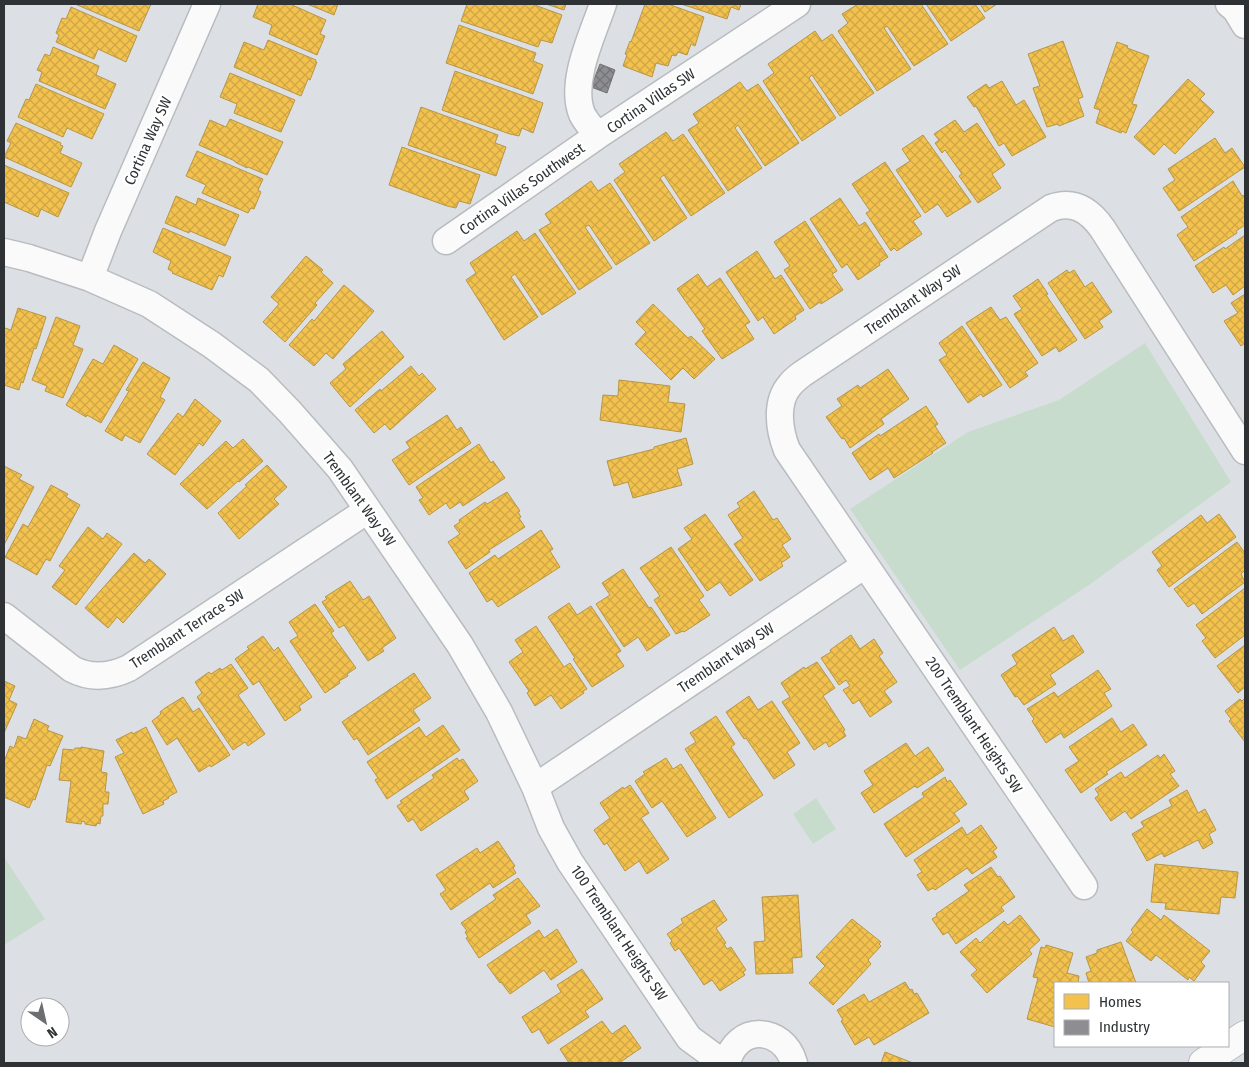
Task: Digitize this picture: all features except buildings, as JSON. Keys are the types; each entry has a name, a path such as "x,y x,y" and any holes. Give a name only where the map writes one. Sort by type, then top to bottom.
{"main road":[{"path":"1229,1045 1245,1035"},
{"path":"1202,1063 1227,1047"}],"street":[{"name":"Cortina Way SW","path":"90,278 108,231 207,4"},
{"name":"Cortina Villas SW","path":"603,4 580,72 578,97 582,114 598,136 797,4"},
{"path":"1229,4 1236,10 1245,25"},
{"name":"Cortina Villas Southwest","path":"446,241 598,136"},
{"name":"Tremblant Way SW","path":"4,252 90,278 149,304 212,345 259,380 340,469 460,645 499,712 535,788 865,565 787,450 779,418 782,401 789,385 810,368 1050,208 1059,205 1078,207 1093,216 1244,447"},
{"name":"Tremblant Terrace SW","path":"4,616 82,675 114,674 137,663 368,510"},
{"name":"200 Tremblant Heights SW","path":"865,565 1084,886"},
{"name":"100 Tremblant Heights SW","path":"535,788 551,828 570,862 689,1038 725,1063 735,1046 743,1039 753,1034 764,1034 775,1037 784,1043 794,1063"}],"green space":[{"path":"1145,343 1231,482 1089,585 960,670 850,509 968,432 1059,400"},
{"path":"816,798 836,829 813,844 793,814"},
{"path":"4,857 45,919 4,945"}]}
